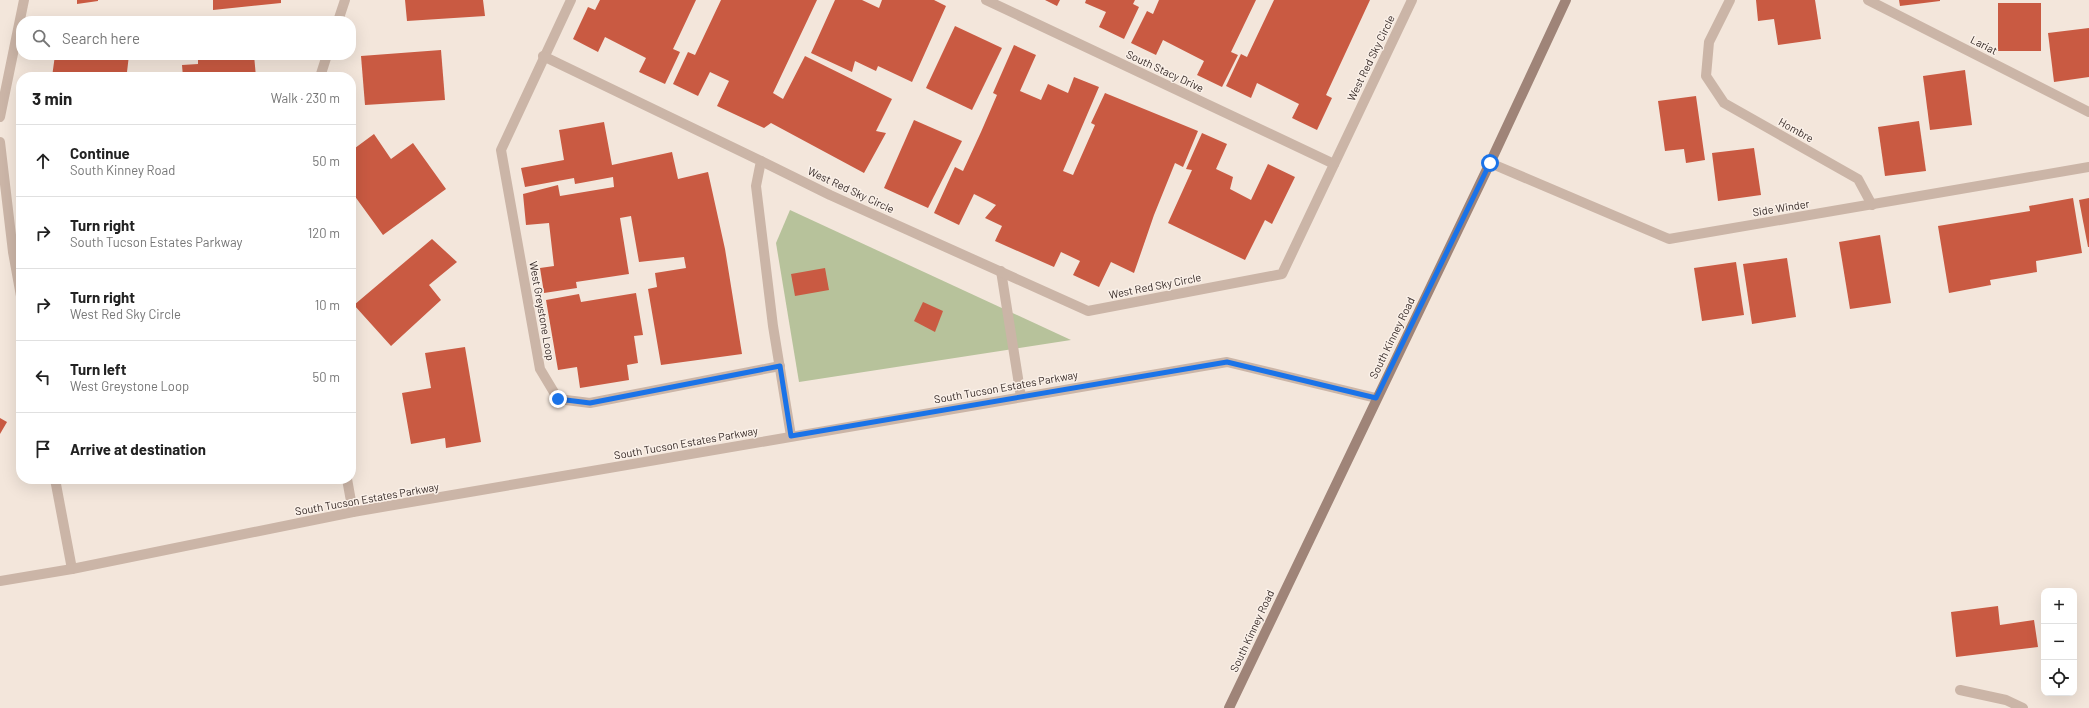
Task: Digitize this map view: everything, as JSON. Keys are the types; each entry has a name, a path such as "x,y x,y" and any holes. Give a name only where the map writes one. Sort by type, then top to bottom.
{"main road":[{"name":"South Kinney Road","path":"1229,708 1376,398 1490,163 1566,0"}],"street":[{"path":"21,16 24,0"},
{"path":"340,16 345,0"},
{"path":"543,56 570,0"},
{"name":"South Stacy Drive","path":"986,0 1334,164"},
{"name":"West Red Sky Circle","path":"543,56 844,201 1088,311 1282,274 1412,0"},
{"name":"Hombre","path":"1730,0 1709,42 1706,76 1724,104 1858,178 1872,205"},
{"name":"Lariat","path":"1868,0 2089,112"},
{"path":"0,117 16,39"},
{"name":"West Greystone Loop","path":"543,56 500,150 540,369 558,399 590,403 780,366"},
{"path":"322,72 325,60"},
{"path":"0,142 16,268"},
{"path":"761,161 756,186 772,326 791,436"},
{"name":"Side Winder","path":"1490,163 1669,239 2089,167"},
{"path":"1001,271 1021,397"},
{"name":"South Tucson Estates Parkway","path":"0,581 72,569 353,512 1227,362 1376,398"},
{"path":"57,484 72,569"},
{"path":"348,484 353,512"},
{"path":"1960,690 2006,700 2023,708"}],"green space":[{"path":"790,210 1071,340 799,382 776,243"}],"building":[{"path":"77,0 98,0 98,1 77,4"},
{"path":"213,0 281,0 281,3 213,10"},
{"path":"405,0 483,0 485,16 407,21"},
{"path":"600,0 696,0 673,49 680,52 665,84 639,72 646,58 605,37 598,52 573,39 588,7 595,10"},
{"path":"721,0 817,0 773,93 783,99 805,56 892,99 876,131 886,133 864,173 771,123 764,128 717,106 729,81 710,72 698,96 673,84 688,52 695,55"},
{"path":"835,0 862,0 879,8 882,0 934,0 946,6 912,82 878,66 876,71 855,61 852,72 811,53"},
{"path":"1045,0 1060,0 1057,6"},
{"path":"1086,0 1135,0 1133,4 1139,7 1124,39 1099,27 1106,12 1085,3"},
{"path":"1159,0 1256,0 1231,52 1238,55 1222,87 1197,75 1204,61 1163,40 1156,55 1131,43 1147,11 1153,14"},
{"path":"1274,0 1370,0 1326,95 1332,98 1317,130 1292,118 1299,104 1257,83 1251,98 1226,86 1241,54 1247,57"},
{"path":"1756,0 1815,0 1821,39 1778,45 1774,19 1758,21"},
{"path":"1899,0 1940,0 1940,1 1900,6"},
{"path":"1998,3 2041,3 2041,51 1998,51"},
{"path":"955,26 1002,48 972,110 926,88"},
{"path":"2089,28 2089,77 2054,82 2048,33"},
{"path":"1014,45 1036,55 1020,91 1041,100 1048,84 1068,93 1074,77 1099,87 1063,171 1073,175 1095,125 1091,123 1105,93 1198,131 1183,167 1175,163 1154,215 1134,273 1111,262 1099,287 1073,275 1080,261 1061,252 1054,267 995,241 1002,226 985,218 996,205 974,194 959,225 934,213 955,167 963,171 997,95 993,93"},
{"path":"441,50 445,100 365,105 361,56"},
{"path":"54,60 128,60 127,72 53,72"},
{"path":"198,60 254,60 256,72 183,72 182,65 198,64"},
{"path":"1965,70 1972,125 1930,130 1923,76"},
{"path":"1696,96 1705,160 1686,163 1684,149 1665,151 1658,101"},
{"path":"914,120 962,141 928,208 884,188"},
{"path":"1919,121 1926,171 1885,176 1878,127"},
{"path":"604,122 612,165 672,152 678,179 708,172 725,249 742,354 661,365 648,289 657,287 655,273 686,268 684,257 639,262 631,216 620,218 629,274 576,282 577,288 544,293 540,268 554,266 549,223 526,225 523,194 558,185 560,196 614,187 613,177 575,184 574,178 525,187 521,168 564,160 559,130"},
{"path":"1202,133 1227,144 1216,169 1233,177 1230,189 1251,200 1268,164 1295,177 1272,224 1265,220 1245,260 1168,223 1192,170 1186,169"},
{"path":"374,134 391,159 413,143 446,189 383,235 356,198 356,147"},
{"path":"1754,148 1761,195 1718,201 1712,153"},
{"path":"2073,198 2082,253 2036,261 2037,272 1990,280 1991,285 1949,293 1938,226 2030,211 2029,206"},
{"path":"2089,198 2089,247 2088,247 2079,200"},
{"path":"1880,235 1891,303 1850,309 1839,242"},
{"path":"432,239 457,262 429,285 441,300 391,346 356,307 356,303"},
{"path":"1787,258 1796,317 1752,324 1743,264"},
{"path":"1736,262 1744,315 1702,321 1694,268"},
{"path":"825,268 829,290 795,296 791,274"},
{"path":"636,293 643,335 634,336 638,363 627,365 629,380 580,388 577,367 558,370 546,300 579,294 581,302"},
{"path":"923,302 943,311 935,332 914,321"},
{"path":"465,347 481,442 446,448 445,438 411,444 402,393 431,388 425,353"},
{"path":"0,418 7,422 0,434"},
{"path":"1998,606 2000,625 2034,620 2038,647 1956,657 1951,612"}],"route":[{"path":"558,399 590,403 780,366 791,436 1227,362 1376,398 1490,163"}]}
